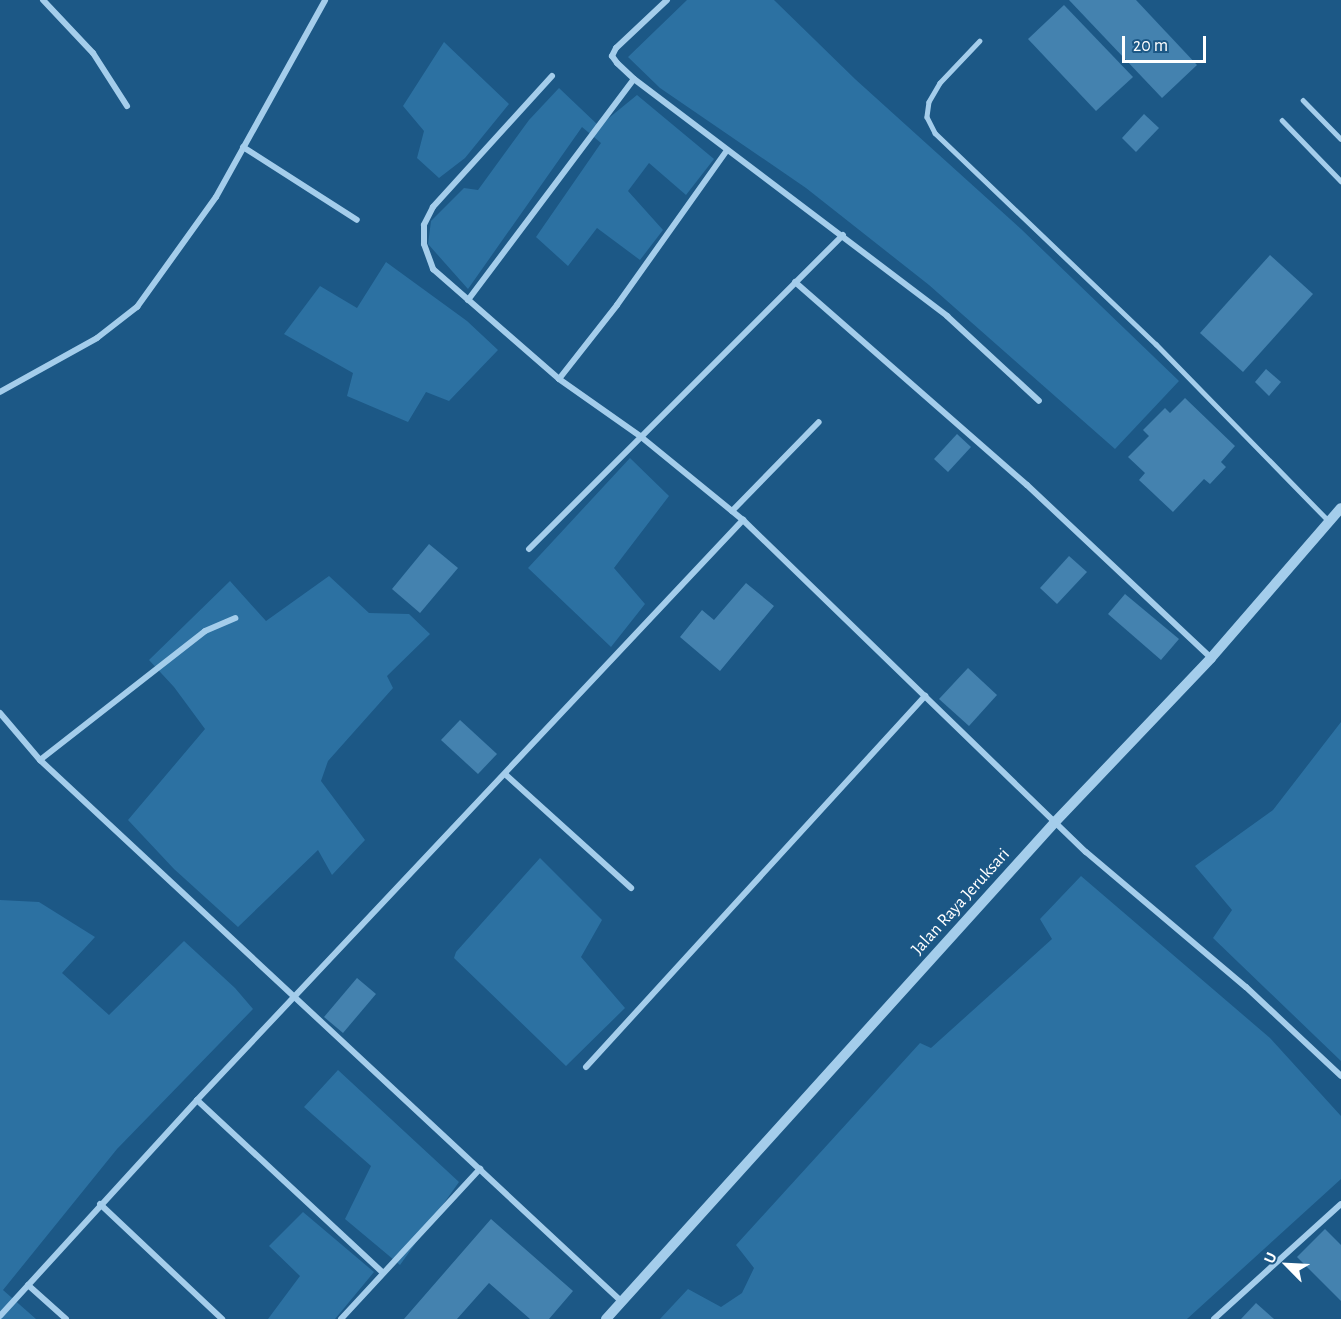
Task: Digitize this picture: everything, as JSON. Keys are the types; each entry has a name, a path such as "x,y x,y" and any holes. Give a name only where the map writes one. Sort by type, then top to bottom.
{"street":[{"path":"43,0 93,52 111,77 127,106"},
{"path":"0,392 97,338 137,308 216,197 326,0"},
{"path":"667,0 612,54 617,63 634,79 843,235 946,316 1039,401"},
{"path":"552,76 433,207 427,217 424,244 433,268 559,379 640,436 743,520 1086,852 1246,987 1341,1076"},
{"path":"468,300 634,79"},
{"path":"243,147 357,220"},
{"path":"559,379 617,305 728,150"},
{"path":"529,549 843,235"},
{"path":"795,282 1027,485 1211,658"},
{"path":"732,511 819,422"},
{"name":"Jalan Raya Jeruksari","path":"606,1319 1056,821 1211,658 1341,508"},
{"path":"0,1316 197,1100 743,520"},
{"path":"40,760 205,631 235,618"},
{"path":"586,1067 925,696"},
{"path":"0,713 40,760 622,1302"},
{"path":"505,774 631,888"},
{"path":"197,1100 382,1272"},
{"path":"341,1319 382,1272 480,1169"},
{"path":"100,1204 222,1319"},
{"path":"1214,1319 1341,1204"},
{"path":"28,1285 66,1319"}],"lane":[{"path":"980,41 940,83 929,102 927,117 935,133 1156,344 1329,520"},
{"path":"1303,100 1341,139"},
{"path":"1282,120 1341,181"}],"shaded area":[{"path":"687,0 774,0 855,79 1021,229 1179,381 1115,449 929,285 806,188 660,88 628,57"},
{"path":"444,42 509,104 465,158 439,178 417,158 424,131 403,106"},
{"path":"559,88 599,126 637,95 714,159 686,195 649,163 628,191 663,230 640,260 597,228 568,266 536,237 601,143 582,127 468,289 428,244 431,221 464,188 478,190 529,120"},
{"path":"386,262 467,321 498,350 449,401 426,392 408,422 347,396 353,373 284,334 320,286 357,308"},
{"path":"630,458 669,496 614,568 645,604 611,647 528,568"},
{"path":"329,576 369,613 409,614 430,634 387,676 393,688 328,761 321,781 365,840 332,875 318,850 238,927 174,869 128,820 205,729 174,687 149,660 230,581 266,621"},
{"path":"1341,722 1341,1061 1213,938 1232,910 1195,866 1273,810"},
{"path":"540,858 602,920 581,957 625,1008 566,1066 454,958 456,952"},
{"path":"1081,876 1270,1038 1341,1116 1341,1179 1187,1319 660,1319 688,1289 721,1307 742,1293 754,1268 736,1245 920,1043 931,1048 1052,939 1040,919"},
{"path":"0,900 39,902 95,937 62,973 109,1015 184,941 235,988 253,1009 117,1149 3,1290 36,1319 0,1319"},
{"path":"338,1070 459,1182 400,1265 345,1219 371,1166 304,1107"},
{"path":"303,1212 374,1272 335,1319 268,1319 300,1276 269,1246"}],"building":[{"path":"1069,0 1136,0 1197,65 1162,98"},
{"path":"1064,5 1133,77 1096,111 1028,39"},
{"path":"1144,114 1159,128 1136,152 1122,138"},
{"path":"1270,255 1313,294 1243,372 1200,333"},
{"path":"1266,369 1281,382 1269,396 1255,382"},
{"path":"1185,398 1235,446 1221,462 1226,467 1210,484 1204,479 1173,512 1139,480 1145,473 1128,457 1149,436 1143,430 1165,408 1170,413"},
{"path":"957,434 971,447 948,472 934,459"},
{"path":"429,544 458,568 420,613 392,589"},
{"path":"1069,556 1087,572 1057,604 1040,588"},
{"path":"746,583 774,606 720,671 680,637 702,610 714,620"},
{"path":"1125,594 1179,639 1161,660 1108,614"},
{"path":"968,668 997,695 969,726 939,699"},
{"path":"460,720 497,754 478,774 441,740"},
{"path":"357,978 376,994 343,1033 324,1017"},
{"path":"491,1219 573,1291 549,1319 530,1319 489,1283 457,1319 404,1319"},
{"path":"1325,1229 1341,1245 1341,1301 1297,1257"},
{"path":"1256,1303 1274,1319 1241,1319"}]}
